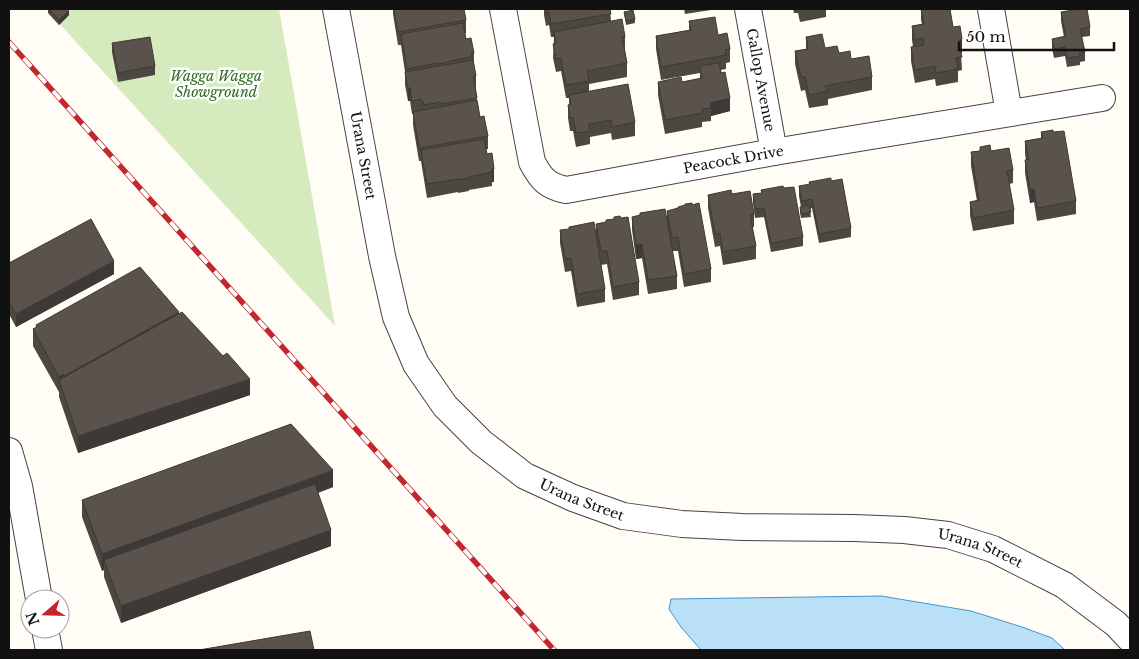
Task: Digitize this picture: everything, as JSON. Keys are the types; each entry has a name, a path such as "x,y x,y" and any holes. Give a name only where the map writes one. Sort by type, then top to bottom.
{"street":[{"name":"Urana Street","path":"336,9 382,256 396,317 416,364 445,406 481,442 525,476 573,498 622,516 682,524 904,530 948,535 993,549 1064,584 1116,624 1130,639"},
{"name":"Peacock Drive","path":"503,9 532,162 539,175 546,182 555,188 566,190 774,152 1102,98"},
{"name":"Gallop Avenue","path":"748,9 774,152"},
{"path":"990,9 1009,113"},
{"path":"9,451 19,486 37,589"}],"green space":[{"name":"Wagga Wagga Showground","path":"46,9 279,9 335,326"}],"water":[{"path":"881,596 971,611 1052,638 1065,650 701,650 681,627 669,609 671,599"}],"building":[{"path":"49,9 68,9 69,10 59,20"},
{"path":"394,9 464,9 466,20 398,32"},
{"path":"546,9 610,9 611,14 551,24 549,12 546,13"},
{"path":"921,9 950,9 953,27 960,26 962,39 958,40 962,57 956,58 958,69 936,73 935,66 915,70 911,47 924,45 923,38 914,40 912,26 924,24"},
{"path":"1087,9 1090,27 1080,29 1085,52 1079,53 1080,56 1067,58 1065,47 1054,49 1052,39 1066,36 1061,12"},
{"path":"633,10 635,19 626,21 624,12"},
{"path":"715,17 718,35 727,33 730,49 725,50 726,55 661,67 656,36 691,30 689,21"},
{"path":"622,19 625,37 622,37 627,63 587,71 589,81 566,85 561,58 556,59 553,44 556,44 554,32"},
{"path":"463,23 466,39 471,38 474,53 471,54 472,57 407,69 401,34"},
{"path":"822,34 825,48 837,46 839,53 850,51 851,59 869,56 872,77 825,86 828,91 809,95 805,77 801,77 795,51 808,49 806,37"},
{"path":"150,37 155,66 118,73 112,43"},
{"path":"473,60 476,76 473,76 477,98 424,105 421,99 412,101 405,72"},
{"path":"719,63 721,73 725,72 730,98 710,103 711,108 702,109 702,113 665,120 658,82 681,77 682,82 702,78 700,66"},
{"path":"628,84 635,122 612,127 611,120 589,124 590,131 576,133 573,117 570,118 568,105 571,104 569,95"},
{"path":"477,100 480,117 484,116 488,136 419,148 413,112"},
{"path":"1053,130 1053,132 1064,131 1076,201 1037,208 1034,189 1030,190 1025,160 1029,159 1025,141 1043,138 1041,132"},
{"path":"484,139 487,154 492,153 494,169 492,169 492,172 469,178 427,184 421,150"},
{"path":"990,145 991,151 1009,148 1013,170 1007,171 1014,210 973,218 970,202 979,200 971,152 980,151 980,147"},
{"path":"831,178 831,181 842,179 851,228 819,234 812,199 802,201 799,186"},
{"path":"783,186 784,188 794,187 803,237 771,243 764,208 755,209 753,194 762,193 761,190"},
{"path":"731,190 732,194 750,191 754,214 750,215 756,246 723,252 720,233 715,234 708,195"},
{"path":"692,203 692,205 699,203 711,269 684,274 678,237 672,238 667,211"},
{"path":"809,205 811,212 801,214 800,207"},
{"path":"665,209 677,276 648,280 642,244 636,245 632,217 640,215 640,213"},
{"path":"620,216 621,218 628,217 639,282 613,287 607,251 601,251 596,224"},
{"path":"91,219 114,261 16,314 9,301 9,263"},
{"path":"594,222 605,289 577,294 571,258 565,259 560,230"},
{"path":"140,267 179,312 64,376 63,374 59,377 33,329 37,327 36,325"},
{"path":"182,312 223,356 227,353 250,379 78,436 59,380"},
{"path":"291,424 333,470 102,554 82,500"},
{"path":"315,484 331,530 121,606 104,560"},
{"path":"310,631 314,650 199,650"}],"railway":[{"path":"9,42 554,650"}]}
